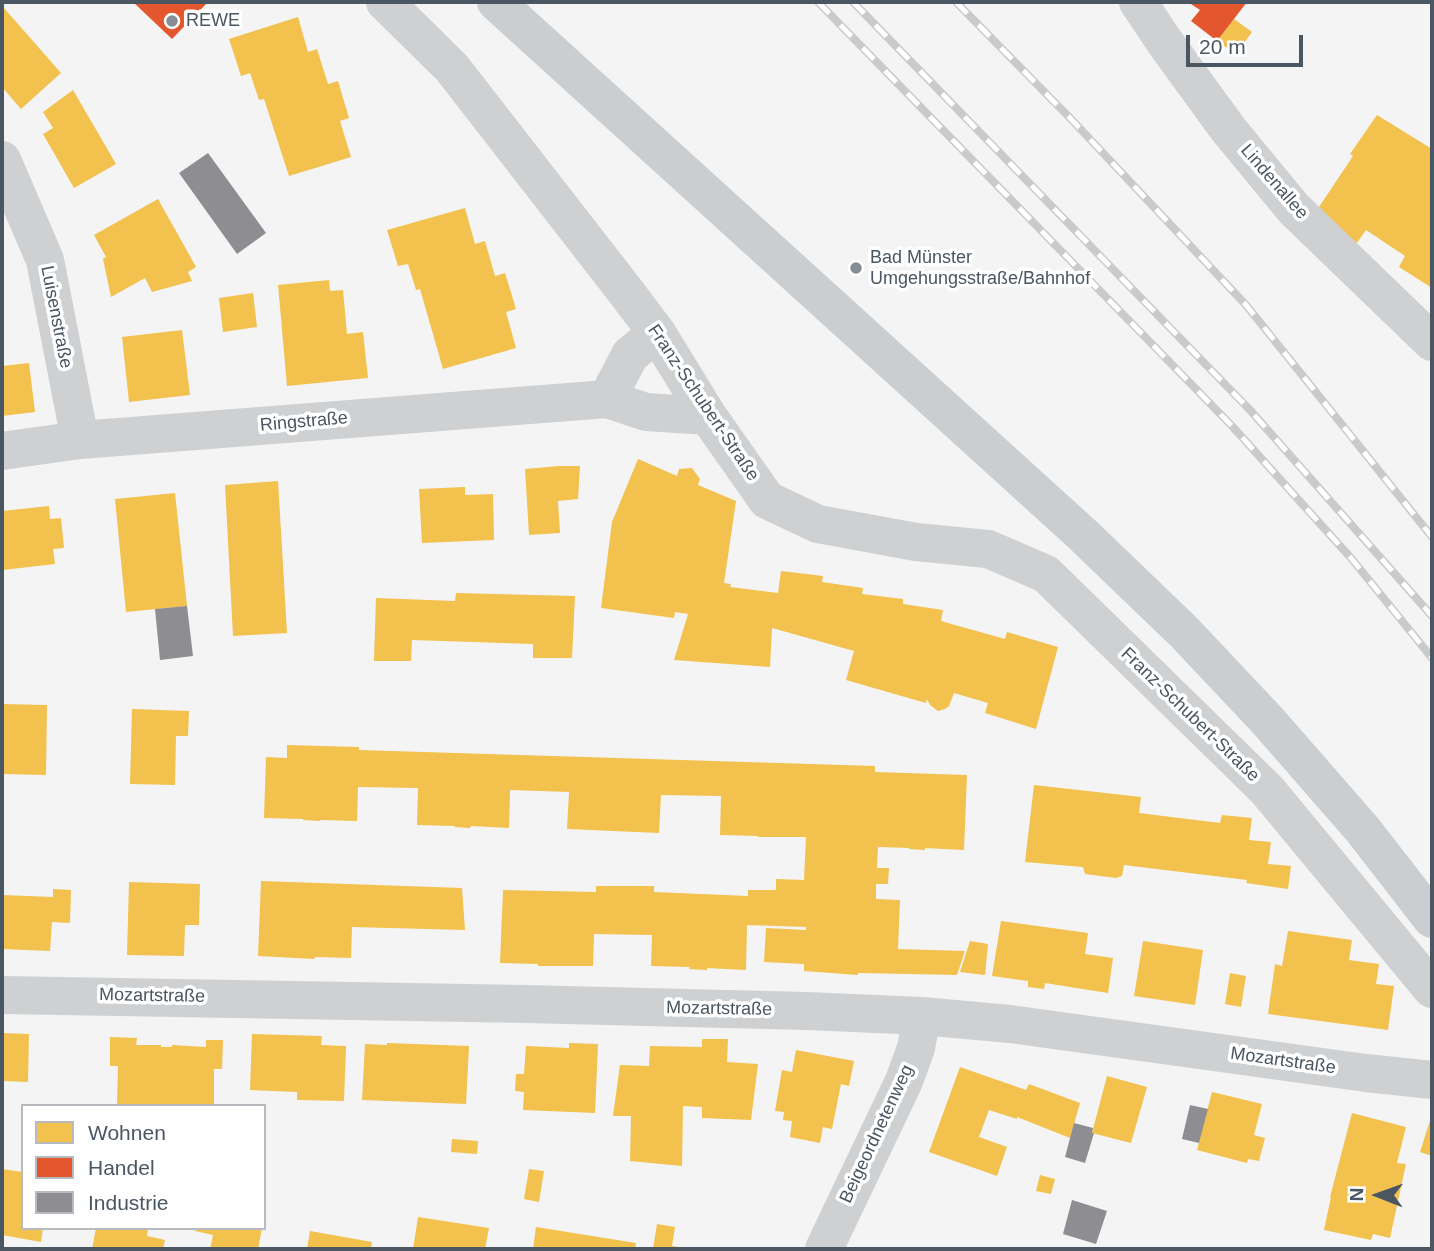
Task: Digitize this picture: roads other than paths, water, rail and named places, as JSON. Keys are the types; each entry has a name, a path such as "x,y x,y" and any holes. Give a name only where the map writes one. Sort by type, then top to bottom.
{"main road":[{"path":"496,2 1082,534 1174,623 1267,720 1363,830 1432,919"}],"street":[{"name":"Franz-Schubert-Straße","path":"385,2 452,68 657,333 708,416 767,500 818,524 916,542 988,549 1046,574 1267,790 1432,989"},
{"name":"Lindenallee","path":"1138,2 1228,129 1294,209 1432,342"},
{"name":"Luisenstraße","path":"2,160 46,260 80,440"},
{"path":"607,399 630,355 657,333"},
{"name":"Ringstraße","path":"2,451 80,440 607,399 646,412 708,416"},
{"name":"Mozartstraße","path":"2,995 633,1006 922,1016 1010,1024 1432,1080"},
{"name":"Beigeordnetenweg","path":"824,1249 904,1081 916,1048 922,1016"}],"railway":[{"path":"818,2 1232,426 1351,558 1432,658"},
{"path":"853,2 1250,410 1432,616"},
{"path":"956,2 1071,119 1246,305 1432,537"}],"place":[{"name":"REWE","path":"172,21"},
{"name":"Bad Münster Umgehungsstraße/Bahnhof","path":"856,268"}]}
